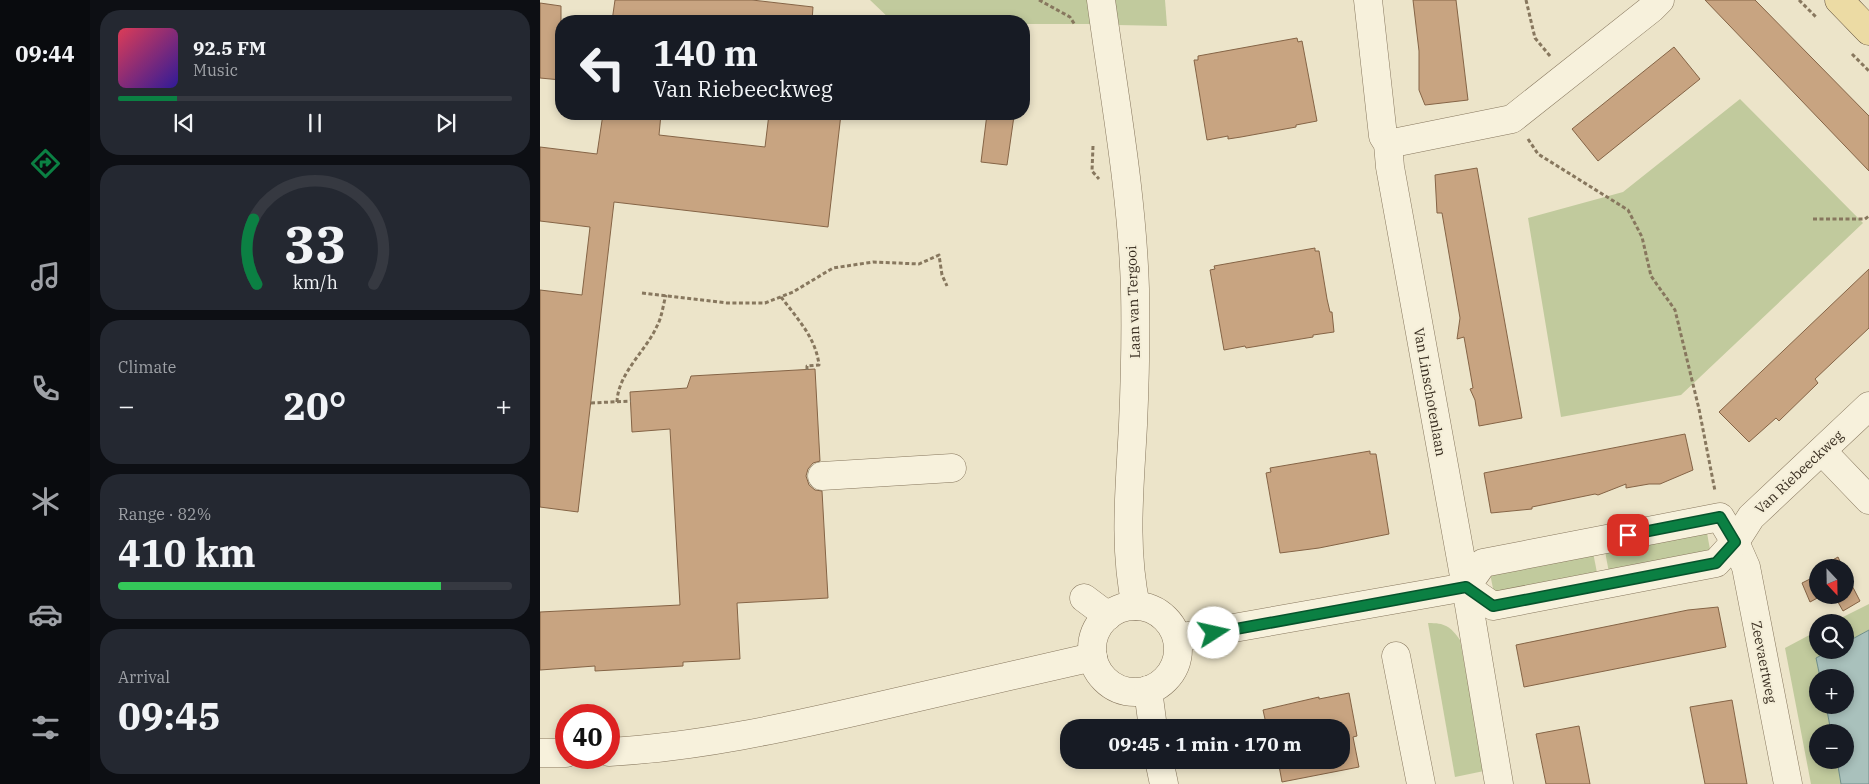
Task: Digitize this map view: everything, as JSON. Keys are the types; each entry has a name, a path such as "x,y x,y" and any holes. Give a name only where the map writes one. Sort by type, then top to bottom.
{"main road":[{"path":"1839,0 1869,31"}],"street":[{"name":"Laan van Tergooi","path":"1101,0 1126,172 1134,287 1135,357 1129,489 1130,579 1136,606"},
{"name":"Van Linschotenlaan","path":"1368,0 1383,136 1388,144 1391,176 1466,587 1499,784"},
{"path":"1388,144 1512,119 1660,0"},
{"name":"Van Riebeeckweg","path":"1466,587 1493,606 1716,563 1735,542 1750,517 1869,406"},
{"path":"1822,451 1869,500"},
{"path":"822,476 952,468"},
{"path":"1177,638 1466,587 1483,563 1720,517 1735,542"},
{"name":"Zeevaertweg","path":"1735,542 1746,567 1788,784"},
{"path":"1084,598 1108,616"},
{"path":"1136,606 1154,610 1162,615 1174,630 1177,638 1178,655 1173,670 1162,682 1148,690 1127,691 1117,688 1100,674 1093,657 1094,639 1097,630 1108,616 1121,608 1136,606"},
{"path":"1396,656 1421,784"},
{"path":"620,751 704,743 789,727 1093,657"},
{"path":"1148,690 1152,719"},
{"path":"540,753 555,753"},
{"path":"1161,769 1164,784"}],"path":[{"path":"1039,0 1070,17 1079,31"},
{"path":"1050,0 1051,6"},
{"path":"1526,0 1535,38 1566,76"},
{"path":"1512,119 1538,154 1628,210 1642,237 1651,276 1674,310 1699,409 1720,517"},
{"path":"1813,219 1865,220 1869,216"},
{"path":"642,293 727,303 765,303 793,292 833,268 873,262 919,264 939,255 942,275 947,286"},
{"path":"618,402 618,394 625,378 658,326 666,296"},
{"path":"781,297 807,330 818,351 820,365 807,366 807,370"},
{"path":"591,403 631,401"}],"green space":[{"path":"870,0 1089,0 1091,24 1030,24 1030,15 886,15"},
{"path":"1113,0 1165,0 1167,26 1117,25"},
{"path":"1740,99 1863,223 1681,395 1561,417 1528,218 1623,192"},
{"path":"1707,533 1711,555 1609,573 1605,551"},
{"path":"1593,552 1597,573 1494,594 1490,573"},
{"path":"1869,604 1869,630 1854,638 1854,614 1849,614"},
{"path":"1428,623 1447,626 1460,640 1484,771 1455,777"},
{"path":"1809,635 1809,659 1816,659 1818,669 1809,669 1809,714 1828,714 1830,724 1809,724 1809,769 1838,769 1841,784 1811,784 1785,648"}],"water":[{"path":"1869,630 1869,784 1841,784 1838,769 1854,769 1854,724 1830,724 1828,714 1854,714 1854,669 1818,669 1816,659 1854,659 1854,638"}],"building":[{"path":"615,0 752,0 813,7 812,15 613,15"},
{"path":"1413,0 1456,0 1468,100 1425,105 1419,90 1419,51"},
{"path":"1705,0 1755,0 1869,116 1869,171"},
{"path":"540,3 561,6 561,15 555,15 555,79 540,78"},
{"path":"1297,38 1298,42 1302,41 1317,121 1296,125 1296,127 1241,137 1228,139 1228,136 1207,140 1194,60 1198,60 1198,56"},
{"path":"1674,47 1700,79 1598,161 1572,129"},
{"path":"602,120 660,120 659,135 765,147 768,120 840,120 828,227 614,202 578,512 540,507 540,290 582,295 590,227 540,221 540,147 597,154"},
{"path":"986,120 1013,120 1007,165 981,162"},
{"path":"1477,168 1522,418 1479,426 1475,400 1470,389 1473,388 1464,337 1457,339 1460,318 1442,213 1437,213 1435,175"},
{"path":"1315,248 1315,251 1319,251 1327,299 1330,312 1332,312 1334,332 1246,348 1245,346 1224,350 1210,270 1215,269 1214,266"},
{"path":"1869,269 1869,328 1815,379 1818,383 1779,421 1776,418 1749,442 1719,412"},
{"path":"815,369 820,461 813,463 808,469 806,476 809,485 815,490 822,491 828,598 737,603 740,659 683,662 683,666 595,671 595,666 540,670 540,612 680,605 670,429 632,432 630,392 687,388 691,376"},
{"path":"1685,434 1693,470 1660,484 1626,488 1626,484 1598,495 1595,494 1532,507 1532,509 1491,513 1484,473"},
{"path":"1370,451 1370,454 1376,454 1389,534 1319,548 1280,553 1266,473 1271,472 1270,468"},
{"path":"1809,580 1809,600 1802,583"},
{"path":"1854,589 1860,601 1843,611 1839,604 1854,604"},
{"path":"1718,607 1726,647 1524,687 1516,645 1688,610"},
{"path":"1349,693 1357,736 1353,737 1359,767 1350,769 1350,719 1265,719 1263,710 1319,697 1319,699"},
{"path":"1732,700 1747,784 1705,784 1690,707"},
{"path":"1579,726 1590,784 1546,784 1536,734"},
{"path":"1280,769 1349,769 1282,782"}],"route":[{"path":"1214,633 1466,587 1493,606 1716,563 1735,542 1720,517 1628,535"}]}
